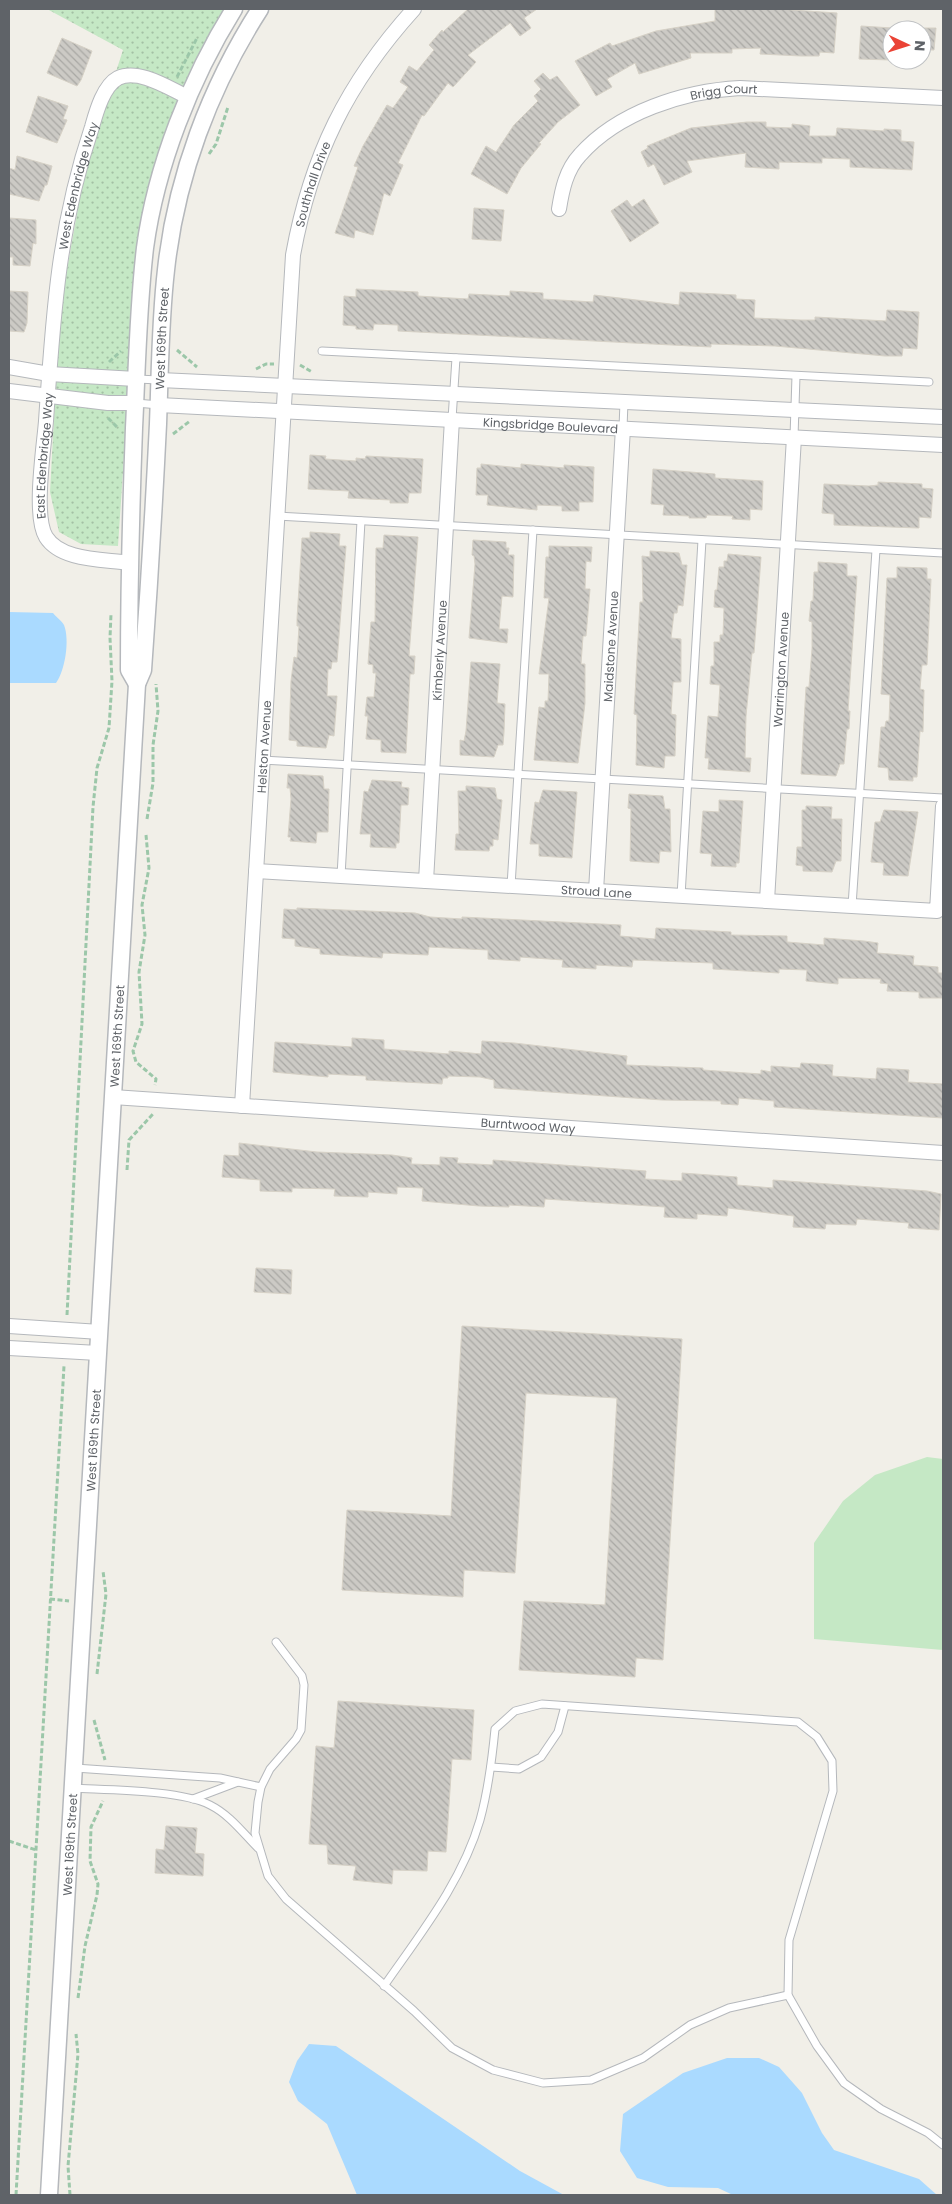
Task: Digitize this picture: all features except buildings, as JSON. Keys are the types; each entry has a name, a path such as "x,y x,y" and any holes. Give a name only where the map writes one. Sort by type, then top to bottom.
{"street":[{"name":"West 169th Street","path":"137,684 129,670 129,563 136,379 145,248 151,217 169,153 188,98 206,57 234,9"},
{"name":"West 169th Street","path":"49,2195 137,684 143,670 166,270 179,195 203,121 236,48 260,9"},
{"name":"Southhall Drive","path":"284,386 293,255 304,200 314,169 334,123 355,85 370,62 414,9"},
{"name":"West Edenbridge Way","path":"49,374 56,281 64,228 79,166 104,94 110,84 118,78 128,76 140,77 188,98"},
{"name":"Brigg Court","path":"559,209 569,171 579,156 601,136 633,116 688,95 716,89 740,88 943,98"},
{"path":"9,367 49,374 109,379 136,379"},
{"name":"East Edenbridge Way","path":"49,374 40,502 41,525 44,535 50,543 64,552 129,563"},
{"name":"Kingsbridge Boulevard","path":"160,380 943,417"},
{"name":"Helston Avenue","path":"242,1106 284,386"},
{"path":"9,391 108,403 135,403"},
{"name":"Kingsbridge Boulevard","path":"159,404 943,445"},
{"name":"Kimberly Avenue","path":"426,881 452,419"},
{"name":"Maidstone Avenue","path":"596,891 623,428"},
{"name":"Warrington Avenue","path":"767,901 794,437"},
{"name":"Stroud Lane","path":"256,870 937,911 943,806"},
{"name":"Burntwood Way","path":"113,1098 943,1152"},
{"path":"9,1326 100,1332"},
{"path":"9,1348 98,1353"}],"lane":[{"path":"322,351 929,382"},
{"path":"452,419 456,358"},
{"path":"794,437 796,376"},
{"path":"136,379 160,380"},
{"name":"Maidstone Avenue","path":"623,428 624,402"},
{"path":"135,403 159,404"},
{"path":"276,516 943,554"},
{"path":"341,876 361,521"},
{"path":"511,886 532,530"},
{"path":"681,896 702,540"},
{"path":"852,906 876,550"},
{"path":"262,760 943,798"},
{"path":"276,1642 302,1676 304,1685 301,1730 296,1739 270,1769 261,1788 255,1833 268,1876 286,1899 452,2048 493,2070 543,2083 591,2080 643,2058 690,2025 729,2008 788,1995"},
{"path":"384,1986 456,1878 480,1821 491,1767 495,1729 516,1711 542,1704 798,1722 817,1737 832,1761 834,1791 789,1940 788,1995 817,2046 844,2083 881,2109 928,2133 943,2145"},
{"path":"491,1767 519,1769 541,1756 558,1732 565,1706"},
{"path":"74,1768 170,1773 220,1778 261,1788"},
{"path":"192,1799 238,1782"},
{"path":"73,1788 179,1796 209,1804 231,1819 258,1848"}],"path":[{"path":"172,90 185,60 200,34"},
{"path":"109,379 107,365 127,345"},
{"path":"108,403 105,416 121,431"},
{"path":"66,1316 93,807 97,768 109,728 112,681 110,638 112,611"},
{"path":"16,2195 64,1364"},
{"path":"50,1599 72,1601"},
{"path":"9,1841 36,1850"}],"green space":[{"path":"47,9 225,9 193,64 162,176 135,292 118,546 81,544 59,532 50,492 60,308 86,164 123,50"},
{"path":"927,1457 943,1459 943,1650 814,1639 814,1543 843,1501 875,1475"}],"water":[{"path":"9,612 53,613 64,625 67,639 66,655 62,671 56,683 9,683"},
{"path":"309,2044 336,2046 520,2171 564,2195 357,2195 327,2124 298,2101 289,2082 297,2061"},
{"path":"727,2058 759,2058 779,2067 802,2093 822,2133 834,2150 919,2179 937,2195 733,2195 718,2188 668,2187 637,2178 620,2151 623,2114 683,2073"}]}
